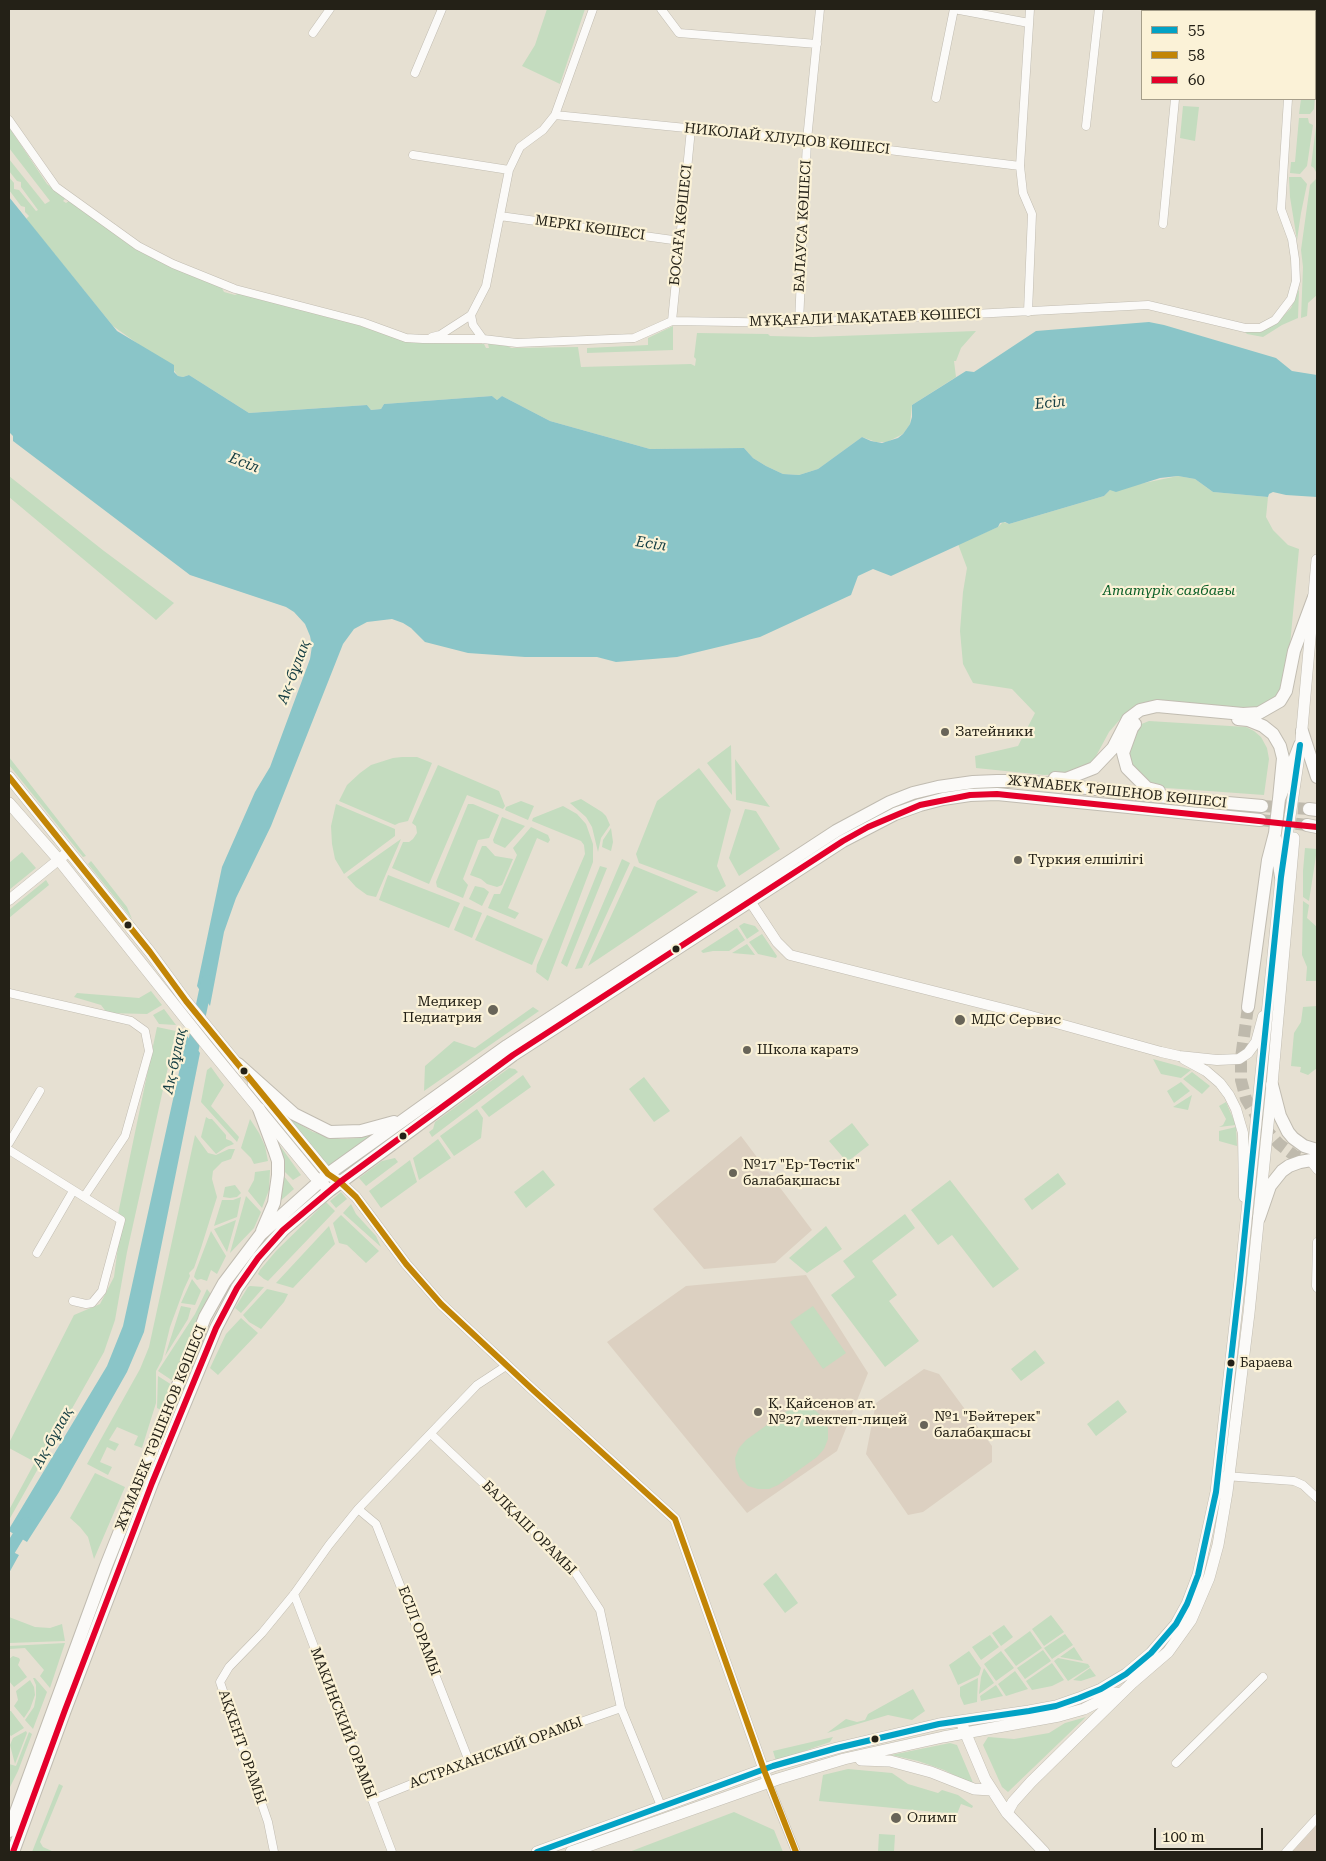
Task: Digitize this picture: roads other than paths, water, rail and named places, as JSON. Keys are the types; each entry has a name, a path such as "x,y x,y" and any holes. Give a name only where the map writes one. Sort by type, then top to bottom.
{"main road":[{"path":"1223,1475 1245,1228 1281,877 1302,731 1317,560"},
{"path":"973,782 1008,776 1066,779 1081,774 1094,768 1113,748 1128,719 1140,710 1157,706 1243,714 1260,712 1270,708 1280,701 1286,691 1294,651 1314,597"},
{"path":"1193,800 1147,788 1127,768 1123,753 1127,739 1132,728 1147,715 1153,713 1248,720 1262,726 1277,740 1282,752 1279,799 1275,833 1268,860 1248,1008"},
{"path":"1302,731 1317,777"},
{"path":"1279,799 1300,745"},
{"path":"1007,1813 1013,1802 1129,1679 1176,1624 1185,1608 1198,1575 1217,1515 1252,1282 1259,1218 1300,745"},
{"path":"9,777 63,856"},
{"name":"ЖҰМАБЕК ТӘШЕНОВ КӨШЕСІ","path":"13,1852 67,1703 145,1502 216,1328 237,1288 258,1258 283,1230 335,1186 513,1055 748,897 836,831 883,806 913,793 973,782 1025,781 1262,806"},
{"name":"ЖҰМАБЕК ТӘШЕНОВ КӨШЕСІ","path":"9,1831 106,1566 205,1317 224,1283 261,1234 323,1178 507,1046 748,897 868,827 920,805 970,795 997,794 1260,820"},
{"path":"10,806 63,856 150,952 208,1047 259,1109 323,1178 335,1186"},
{"path":"1275,833 1281,877"},
{"path":"182,1005 216,1038 238,1064 323,1178"},
{"path":"238,1064 294,1114 330,1132 361,1131 384,1126 410,1115"},
{"path":"1272,1085 1280,1116 1288,1132 1299,1142 1317,1150"},
{"path":"259,1109 278,1161 274,1203 261,1234"},
{"path":"1259,1218 1270,1186 1276,1178 1290,1166 1315,1163"},
{"path":"1240,1280 1252,1282"},
{"path":"537,1852 764,1770 837,1748 939,1724 1056,1706 1129,1679"},
{"path":"571,1852 768,1782 844,1759 966,1733 1060,1716 1106,1700 1129,1679"},
{"path":"960,1721 992,1790 1007,1813 1044,1852"},
{"path":"844,1759 890,1761 931,1772 974,1788 992,1790"}],"street":[{"path":"313,33 330,9"},
{"path":"415,73 442,9"},
{"path":"423,339 440,335 471,315 486,286 509,170 520,147 543,130 555,115 593,9"},
{"path":"660,9 679,33 817,44"},
{"name":"БАЛАУСА КӨШЕСІ","path":"798,323 807,140 820,9"},
{"path":"936,98 954,9 1029,22"},
{"path":"1028,312 1032,214 1024,193 1020,166 1030,9"},
{"path":"1086,126 1099,9"},
{"path":"1163,224 1175,100"},
{"name":"МҰҚАҒАЛИ МАҚАТАЕВ КӨШЕСІ","path":"672,321 798,323 1148,305 1245,328 1260,328 1275,320 1291,299 1296,281 1292,240 1280,209 1288,100"},
{"name":"НИКОЛАЙ ХЛУДОВ КӨШЕСІ","path":"555,115 807,140 1020,166"},
{"path":"9,120 56,187 154,256 235,289 362,322 393,335 423,339 483,339 516,343 634,338 672,321"},
{"name":"БОСАҒА КӨШЕСІ","path":"672,321 691,129"},
{"path":"413,155 509,170"},
{"name":"МЕРКІ КӨШЕСІ","path":"500,216 680,241"},
{"path":"471,315 473,326 483,339"},
{"path":"9,900 63,856"},
{"path":"748,897 777,942 790,955 932,990 1179,1056 1230,1060 1245,1056 1252,1048 1259,1032 1271,982"},
{"path":"9,993 131,1021 145,1031 149,1051 125,1136 84,1197"},
{"path":"1179,1056 1206,1071 1220,1082 1236,1109 1242,1125 1244,1142 1245,1228"},
{"path":"9,1142 40,1091"},
{"path":"9,1150 74,1192 120,1218 102,1292 92,1303 86,1304 73,1301"},
{"path":"335,1186 356,1197 406,1264 442,1304 506,1366 675,1519 768,1782 796,1852"},
{"path":"36,1253 74,1192"},
{"path":"1317,1242 1317,1288"},
{"path":"358,1509 477,1385 506,1366"},
{"name":"БАЛҚАШ ОРАМЫ","path":"432,1434 571,1566 600,1610 621,1708 661,1806"},
{"path":"1223,1475 1294,1481 1303,1485 1317,1498"},
{"name":"АҚКЕНТ ОРАМЫ","path":"274,1852 268,1822 220,1682 229,1667 262,1633 294,1594 329,1544 358,1509"},
{"name":"ЕСІЛ ОРАМЫ","path":"358,1509 376,1524 469,1761"},
{"name":"МАКИНСКИЙ ОРАМЫ","path":"294,1594 392,1852"},
{"path":"1176,1763 1263,1677"},
{"name":"АСТРАХАНСКИЙ ОРАМЫ","path":"372,1800 469,1761 621,1708"},
{"path":"1286,1852 1317,1818"}],"water":[{"name":"Есіл","path":"9,197 117,331 174,365 174,372 178,376 189,375 249,413 367,405 371,410 381,409 384,404 492,396 497,400 502,396 550,421 650,449 744,448 753,458 766,466 783,474 799,475 818,469 862,437 882,443 898,438 910,424 912,405 966,371 974,372 1036,331 1149,322 1276,358 1292,371 1317,375 1317,497 1286,495 1273,492 1268,497 1213,492 1195,479 1178,476 1160,478 1116,492 1110,490 1104,496 1009,524 1005,522 1000,523 998,527 891,576 873,569 858,576 851,595 760,637 677,657 616,662 597,657 525,657 468,653 425,642 411,628 392,619 367,622 354,629 343,644 271,826 236,898 224,932 210,1006 197,986 222,867 255,792 270,767 310,659 312,646 310,636 305,624 294,612 286,607 190,575 13,441 13,436 9,432"},
{"path":"187,1036 200,1053 144,1332 127,1372 59,1492 27,1542 9,1531 9,1529 107,1366 123,1326"},
{"path":"9,1550 19,1555 9,1573"}],"waterway":[{"name":"Ақ-бұлақ","path":"190,1062 207,981"},
{"name":"Ақ-бұлақ","path":"9,1551 26,1523"}],"tunnel":[{"path":"1262,806 1309,809"},
{"path":"1260,820 1307,825"},
{"path":"1248,1007 1241,1058 1241,1080 1246,1099 1261,1124 1279,1144 1295,1156 1313,1161"}],"place":[{"name":"Затейники","path":"945,732"},
{"name":"Түркия елшілігі","path":"1018,860"},
{"name":"Медикер Педиатрия","path":"493,1010"},
{"name":"МДС Сервис","path":"960,1020"},
{"name":"Школа каратэ","path":"747,1050"},
{"name":"№17 \"Ер-Төстік\" балабақшасы","path":"733,1173"},
{"name":"Бараева","path":"1231,1363"},
{"name":"Қ. Қайсенов ат. №27 мектеп-лицей","path":"758,1412"},
{"name":"№1 \"Бәйтерек\" балабақшасы","path":"924,1425"},
{"name":"Олимп","path":"896,1818"}],"park label":[{"name":"Ататүрік саябағы","path":"1169,591"}]}
